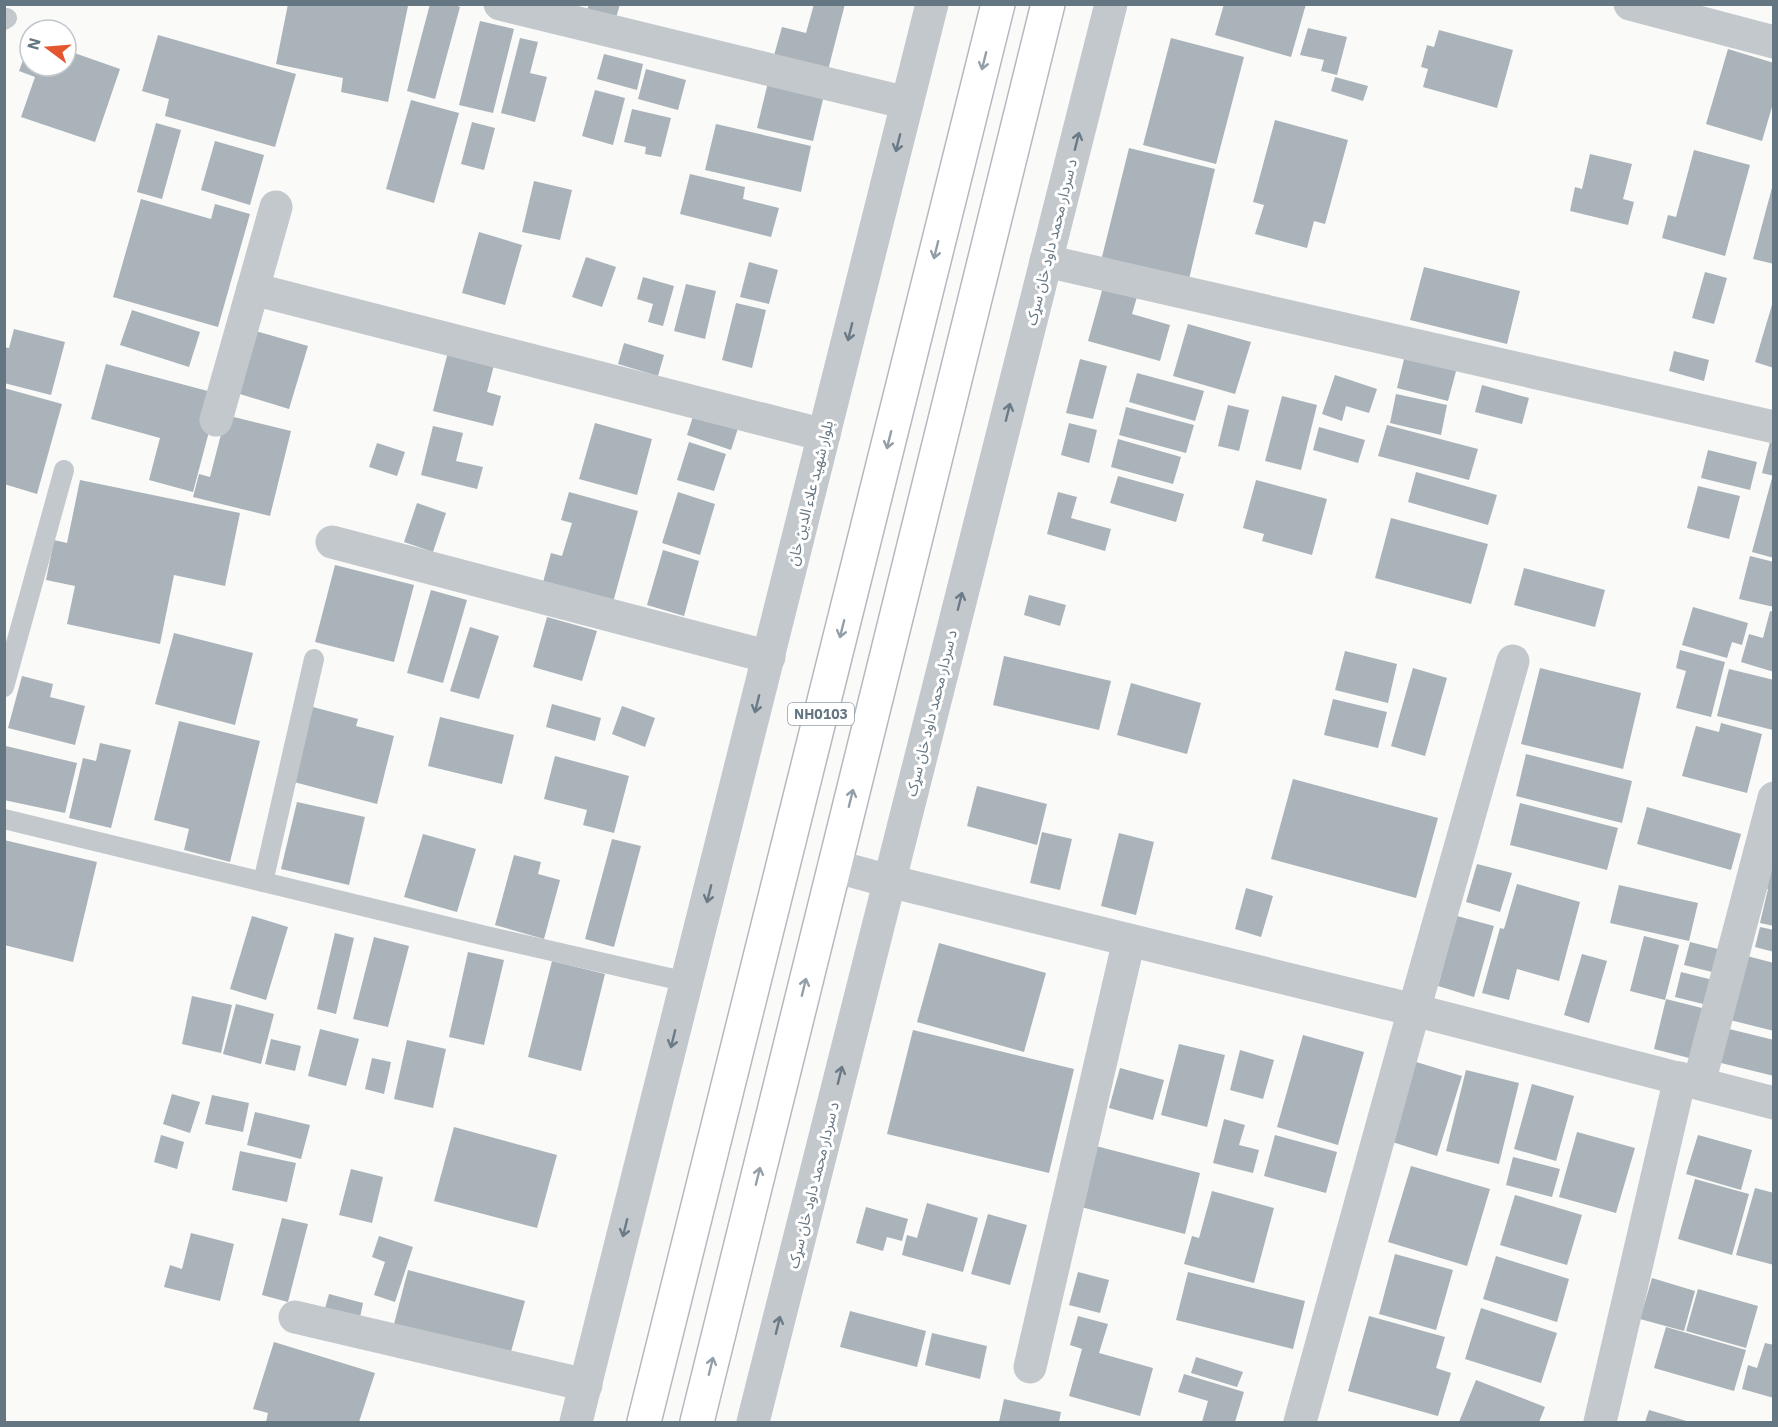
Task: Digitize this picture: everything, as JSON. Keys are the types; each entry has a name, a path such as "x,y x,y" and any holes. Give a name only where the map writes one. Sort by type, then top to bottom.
{"highway":[{"name":"NH0103","path":"644,1422 998,4"},
{"name":"NH0103","path":"697,1422 1048,4"}],"street":[{"path":"500,4 907,104"},
{"name":"بلوار شهید علاء الدین خان","path":"687,982 932,4"},
{"name":"د سردار محمد داود خان سړک","path":"753,1422 1111,4"},
{"path":"1630,4 1773,42"},
{"path":"216,420 276,207"},
{"path":"1046,261 1773,428"},
{"path":"254,289 824,435"},
{"path":"332,542 769,657"},
{"path":"1300,1422 1413,1010 1513,661"},
{"path":"1600,1422 1689,1080 1773,798"},
{"path":"834,866 1773,1102"},
{"path":"1030,1366 1129,940"},
{"path":"576,1422 687,982"},
{"path":"295,1317 586,1385"}],"lane":[{"path":"4,687 64,470"},
{"path":"263,882 314,659"},
{"path":"4,819 486,936 687,982"}],"building":[{"path":"288,4 408,6 388,102 341,92 343,78 276,64"},
{"path":"430,4 452,4 460,7 435,99 407,91"},
{"path":"589,4 620,4 616,18 587,10"},
{"path":"814,4 845,4 827,74 773,59 782,27 806,33"},
{"path":"1224,4 1306,4 1291,57 1215,35"},
{"path":"480,21 514,29 493,113 459,105"},
{"path":"1308,28 1347,37 1337,75 1321,71 1324,60 1300,55"},
{"path":"1439,30 1513,50 1497,108 1423,87 1428,69 1421,67 1427,45 1434,47"},
{"path":"158,35 296,74 275,147 165,116 169,99 142,91"},
{"path":"520,38 538,42 530,73 547,77 535,122 501,113"},
{"path":"1171,38 1244,57 1216,164 1143,145"},
{"path":"1728,49 1774,63 1774,100 1762,141 1706,124"},
{"path":"78,54 120,69 95,142 21,117 35,78 78,78"},
{"path":"604,54 643,64 637,90 597,79"},
{"path":"646,69 686,80 678,110 638,99"},
{"path":"1335,77 1368,86 1363,101 1331,91"},
{"path":"769,78 825,91 813,141 757,128"},
{"path":"595,90 625,98 613,145 582,136"},
{"path":"411,100 459,113 434,203 386,189"},
{"path":"632,109 671,118 661,157 645,154 646,147 624,142"},
{"path":"1275,120 1348,140 1325,224 1314,221 1307,248 1255,234 1264,205 1253,202"},
{"path":"472,122 495,128 484,170 461,164"},
{"path":"156,123 181,130 162,199 137,192"},
{"path":"716,124 811,146 801,192 705,170"},
{"path":"215,141 264,155 250,205 201,190"},
{"path":"1129,148 1215,169 1189,279 1102,257"},
{"path":"1694,150 1750,165 1725,256 1662,238 1668,215 1676,217"},
{"path":"1590,154 1632,164 1623,199 1634,202 1628,225 1570,211 1575,187 1582,189"},
{"path":"690,174 745,187 743,199 779,208 771,237 680,214"},
{"path":"534,181 572,190 560,240 522,232"},
{"path":"1774,184 1774,264 1753,259"},
{"path":"141,199 211,219 215,204 250,214 218,327 113,297"},
{"path":"479,232 522,245 505,305 462,293"},
{"path":"586,257 616,267 602,307 572,297"},
{"path":"749,262 778,270 769,304 740,297"},
{"path":"1424,267 1520,291 1507,344 1410,320"},
{"path":"1705,272 1727,278 1714,324 1692,318"},
{"path":"643,277 674,286 663,326 648,322 653,304 637,299"},
{"path":"686,284 716,291 705,339 674,331"},
{"path":"1103,287 1137,297 1132,314 1170,325 1160,361 1088,341"},
{"path":"1774,298 1774,368 1755,362"},
{"path":"736,303 766,310 752,368 722,360"},
{"path":"132,310 200,332 189,367 120,345"},
{"path":"1188,324 1251,342 1235,394 1173,376"},
{"path":"245,328 308,346 289,409 227,390"},
{"path":"14,329 65,342 51,395 4,383 4,347 9,348"},
{"path":"624,343 664,355 658,376 618,364"},
{"path":"449,348 495,361 487,392 501,396 493,426 433,411"},
{"path":"1406,351 1458,364 1448,401 1397,388"},
{"path":"1674,351 1709,360 1704,381 1669,371"},
{"path":"1080,359 1107,366 1093,419 1066,413"},
{"path":"106,364 219,394 193,492 149,480 160,438 91,419"},
{"path":"1137,373 1204,391 1195,421 1129,402"},
{"path":"1335,375 1377,389 1369,413 1346,406 1342,421 1322,414"},
{"path":"1482,385 1529,398 1522,424 1475,412"},
{"path":"4,388 62,404 37,494 4,484"},
{"path":"1396,394 1447,405 1441,435 1390,423"},
{"path":"1282,396 1317,405 1301,470 1265,461"},
{"path":"1228,405 1249,410 1239,451 1218,446"},
{"path":"696,407 740,422 731,450 687,435"},
{"path":"1126,407 1194,425 1186,453 1119,435"},
{"path":"226,415 291,431 270,516 193,497 199,474 210,477"},
{"path":"595,423 652,439 637,495 579,479"},
{"path":"1069,423 1097,430 1089,463 1061,455"},
{"path":"1387,425 1478,449 1469,480 1378,456"},
{"path":"433,426 463,433 456,461 483,467 477,489 421,475"},
{"path":"1319,427 1365,440 1358,463 1313,450"},
{"path":"1771,438 1774,439 1774,476 1762,473"},
{"path":"1118,439 1181,457 1173,484 1111,467"},
{"path":"689,442 726,454 714,491 677,480"},
{"path":"377,443 405,452 397,476 369,467"},
{"path":"1708,450 1757,462 1750,490 1701,478"},
{"path":"1416,472 1497,495 1488,525 1408,502"},
{"path":"1118,476 1184,494 1176,522 1110,503"},
{"path":"1772,478 1774,479 1774,558 1752,552"},
{"path":"80,480 240,513 225,586 174,575 160,644 67,624 75,586 46,580 54,540 67,543"},
{"path":"1256,480 1327,499 1312,555 1262,541 1264,534 1243,528"},
{"path":"1698,486 1740,496 1729,539 1687,528"},
{"path":"569,492 638,511 612,606 542,586 551,553 562,556 572,523 561,520"},
{"path":"678,492 715,504 700,555 662,543"},
{"path":"1058,492 1077,497 1071,518 1111,529 1105,551 1047,534"},
{"path":"417,503 446,513 433,552 404,542"},
{"path":"1391,518 1488,544 1471,604 1375,578"},
{"path":"663,550 699,561 684,616 647,605"},
{"path":"1750,556 1774,562 1774,607 1739,599"},
{"path":"335,565 414,585 394,662 315,642"},
{"path":"1524,568 1605,590 1595,627 1514,605"},
{"path":"431,590 467,600 443,683 407,673"},
{"path":"1029,595 1066,605 1060,626 1024,615"},
{"path":"1693,607 1748,623 1742,645 1732,642 1727,658 1682,645"},
{"path":"1770,611 1774,612 1774,672 1741,662 1749,634 1763,638"},
{"path":"547,617 597,631 582,681 533,667"},
{"path":"470,627 499,636 479,699 450,691"},
{"path":"174,633 253,653 235,725 155,704"},
{"path":"1680,650 1725,662 1711,717 1676,708 1686,671 1676,668"},
{"path":"1345,651 1397,664 1388,703 1335,690"},
{"path":"1004,656 1111,681 1099,730 993,705"},
{"path":"1413,668 1447,678 1425,756 1391,746"},
{"path":"1540,668 1641,693 1623,769 1521,744"},
{"path":"1729,669 1774,680 1773,730 1717,716"},
{"path":"22,676 53,684 50,697 85,706 75,745 8,728"},
{"path":"1131,683 1201,703 1187,754 1117,735"},
{"path":"1333,699 1387,712 1378,748 1324,735"},
{"path":"552,704 601,718 595,741 546,727"},
{"path":"622,706 655,718 645,747 612,734"},
{"path":"313,707 358,719 356,726 394,736 377,804 294,782"},
{"path":"440,717 514,735 502,784 428,766"},
{"path":"179,721 260,741 230,862 184,850 189,829 154,820"},
{"path":"1721,723 1762,734 1747,793 1682,776 1696,726 1719,732"},
{"path":"100,743 131,750 111,828 69,818 83,758 96,761"},
{"path":"6,746 77,763 65,813 4,800"},
{"path":"1526,754 1632,781 1622,823 1516,796"},
{"path":"555,756 629,776 614,833 583,825 587,810 544,799"},
{"path":"1293,779 1438,818 1416,898 1271,859"},
{"path":"977,786 1047,804 1037,845 967,826"},
{"path":"297,802 365,817 349,885 281,869"},
{"path":"1520,803 1618,828 1607,870 1510,845"},
{"path":"1647,807 1741,834 1731,870 1637,844"},
{"path":"1042,832 1072,839 1060,890 1030,883"},
{"path":"1119,833 1154,842 1136,915 1101,906"},
{"path":"423,834 476,849 457,912 404,897"},
{"path":"612,839 641,846 614,947 585,939"},
{"path":"4,840 97,862 73,962 4,945"},
{"path":"514,855 541,862 538,874 560,880 544,939 495,925"},
{"path":"1774,858 1774,926 1760,923 1768,889 1759,887"},
{"path":"1477,864 1512,873 1500,912 1466,902"},
{"path":"1517,884 1580,902 1559,981 1517,969 1509,1000 1482,993 1500,928 1504,929"},
{"path":"1619,885 1698,903 1689,941 1610,923"},
{"path":"1246,888 1273,896 1261,937 1235,929"},
{"path":"252,916 288,927 266,1000 230,989"},
{"path":"1457,916 1494,926 1474,997 1438,986"},
{"path":"1760,927 1774,930 1774,952 1755,947"},
{"path":"335,933 354,938 336,1014 317,1009"},
{"path":"1644,936 1679,945 1665,1000 1630,991"},
{"path":"374,937 409,946 388,1027 353,1019"},
{"path":"1690,942 1726,951 1720,974 1684,965"},
{"path":"939,943 1046,973 1024,1052 917,1022"},
{"path":"468,952 504,960 484,1045 449,1037"},
{"path":"1582,954 1607,961 1589,1023 1564,1015"},
{"path":"1743,955 1774,963 1774,1031 1726,1019"},
{"path":"552,961 605,974 581,1071 528,1057"},
{"path":"1681,972 1713,980 1707,1005 1675,997"},
{"path":"192,996 232,1005 221,1053 182,1044"},
{"path":"1666,999 1710,1010 1697,1060 1654,1049"},
{"path":"236,1004 274,1014 261,1064 223,1054"},
{"path":"1725,1028 1774,1040 1774,1076 1717,1062"},
{"path":"320,1029 359,1039 346,1086 308,1076"},
{"path":"913,1030 1074,1069 1049,1173 887,1134"},
{"path":"1303,1035 1364,1052 1338,1145 1277,1127"},
{"path":"271,1039 301,1046 295,1071 265,1064"},
{"path":"407,1040 446,1049 433,1108 394,1099"},
{"path":"1179,1044 1225,1055 1207,1127 1161,1115"},
{"path":"1240,1050 1274,1060 1263,1099 1230,1090"},
{"path":"372,1058 391,1062 384,1094 365,1089"},
{"path":"1413,1061 1462,1076 1437,1156 1389,1141"},
{"path":"1120,1068 1164,1080 1153,1120 1109,1108"},
{"path":"1466,1070 1519,1083 1499,1164 1446,1151"},
{"path":"1532,1084 1574,1096 1556,1161 1514,1149"},
{"path":"172,1094 200,1102 190,1133 163,1124"},
{"path":"212,1095 249,1103 243,1132 205,1124"},
{"path":"255,1112 310,1125 301,1159 247,1145"},
{"path":"1224,1119 1245,1125 1239,1145 1259,1150 1253,1173 1213,1163"},
{"path":"454,1127 557,1155 537,1228 434,1201"},
{"path":"1577,1132 1635,1148 1616,1213 1559,1197"},
{"path":"161,1135 184,1142 177,1169 154,1162"},
{"path":"1275,1135 1337,1152 1326,1193 1264,1176"},
{"path":"1698,1135 1752,1150 1741,1190 1686,1174"},
{"path":"1096,1146 1200,1173 1185,1234 1081,1207"},
{"path":"240,1151 296,1163 287,1202 232,1190"},
{"path":"1513,1157 1560,1169 1552,1197 1506,1185"},
{"path":"1411,1166 1490,1189 1467,1266 1388,1242"},
{"path":"351,1169 383,1177 372,1223 339,1215"},
{"path":"1695,1179 1749,1194 1732,1255 1678,1239"},
{"path":"1755,1188 1774,1193 1774,1265 1736,1255"},
{"path":"1212,1191 1274,1208 1254,1283 1184,1264 1192,1236 1199,1238"},
{"path":"1515,1195 1582,1215 1567,1265 1500,1245"},
{"path":"927,1203 978,1218 963,1272 902,1255 907,1235 917,1238"},
{"path":"866,1207 908,1219 902,1241 887,1237 883,1251 856,1243"},
{"path":"988,1214 1027,1225 1010,1285 971,1274"},
{"path":"282,1218 308,1224 288,1302 262,1295"},
{"path":"191,1233 234,1244 220,1301 164,1287 170,1265 182,1269"},
{"path":"379,1236 413,1247 395,1302 374,1295 385,1262 372,1257"},
{"path":"1395,1254 1453,1270 1436,1330 1379,1314"},
{"path":"1496,1256 1569,1279 1557,1322 1483,1299"},
{"path":"408,1270 525,1301 509,1359 393,1328"},
{"path":"1078,1272 1109,1280 1100,1313 1069,1305"},
{"path":"1188,1272 1305,1301 1293,1349 1176,1320"},
{"path":"1652,1278 1695,1291 1684,1331 1640,1319"},
{"path":"1698,1289 1758,1306 1746,1348 1686,1331"},
{"path":"329,1294 363,1303 359,1322 324,1312"},
{"path":"1481,1308 1557,1333 1541,1383 1465,1359"},
{"path":"850,1311 926,1331 917,1367 840,1347"},
{"path":"1078,1316 1108,1324 1099,1353 1153,1368 1140,1416 1069,1396 1082,1349 1070,1345"},
{"path":"1369,1316 1445,1337 1436,1368 1451,1373 1438,1416 1348,1391"},
{"path":"1666,1327 1746,1350 1734,1391 1654,1368"},
{"path":"932,1333 987,1346 980,1379 925,1365"},
{"path":"274,1342 375,1373 359,1422 266,1422 268,1413 253,1409"},
{"path":"1765,1343 1774,1345 1774,1398 1742,1389 1748,1365 1757,1368"},
{"path":"1196,1357 1243,1372 1237,1387 1191,1373"},
{"path":"1184,1374 1244,1392 1235,1422 1202,1422 1208,1401 1178,1392"},
{"path":"1476,1380 1545,1407 1539,1422 1459,1422"},
{"path":"1004,1399 1061,1412 1059,1422 999,1422"},
{"path":"1649,1410 1690,1422 1645,1422"}]}
